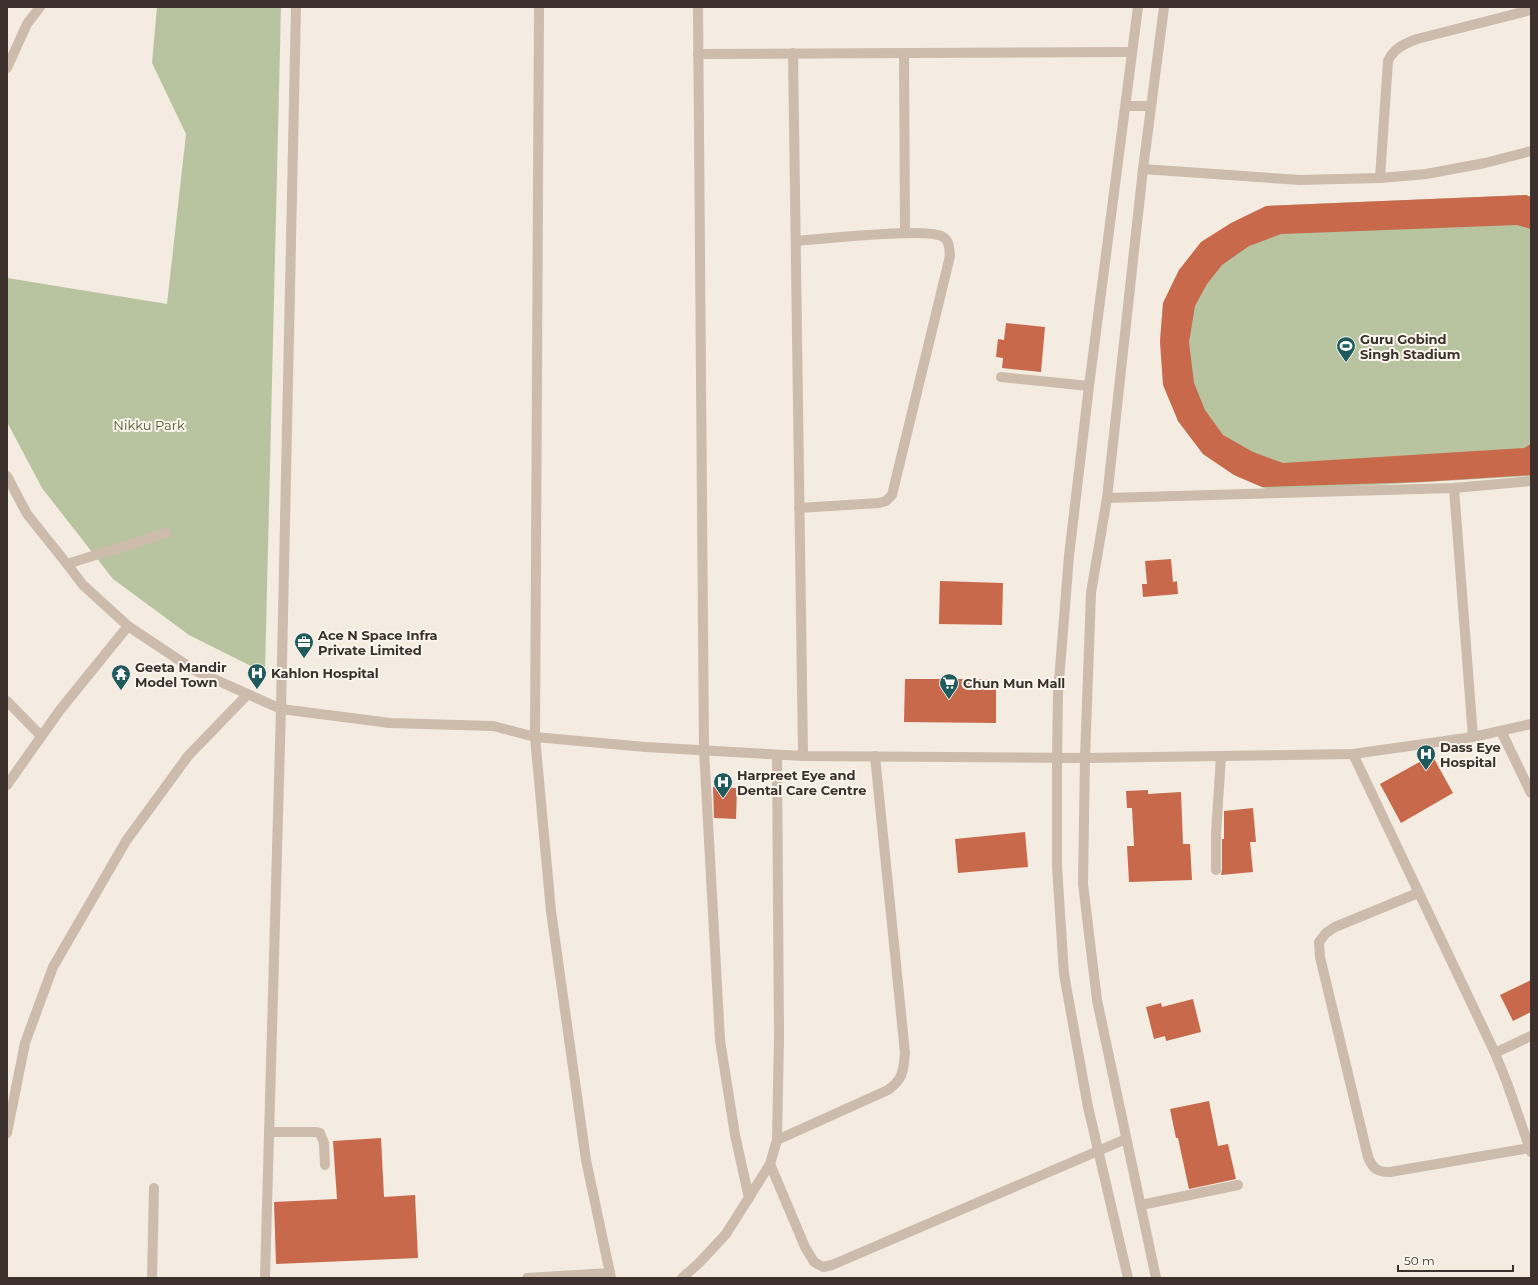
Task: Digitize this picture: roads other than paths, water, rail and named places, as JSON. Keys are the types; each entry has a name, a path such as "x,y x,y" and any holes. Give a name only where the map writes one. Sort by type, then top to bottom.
{"street":[{"path":"7,68 26,24 40,7"},
{"path":"265,1278 281,709 296,7"},
{"path":"527,1278 610,1275 586,1160 551,911 535,737 539,7"},
{"path":"698,7 704,750 720,1040 735,1135 749,1198"},
{"path":"1128,1278 1088,1106 1064,974 1057,867 1057,758 1058,693 1069,564 1088,386 1138,7"},
{"path":"1156,1278 1097,1000 1083,884 1085,758 1091,593 1107,498 1143,169 1164,7"},
{"path":"1380,178 1388,62 1392,52 1404,44 1417,39 1531,10"},
{"path":"698,54 1132,52"},
{"path":"793,53 803,756"},
{"path":"904,53 906,233"},
{"path":"1126,106 1151,106"},
{"path":"1143,169 1300,180 1380,178 1426,174 1485,163 1531,151"},
{"path":"796,240 906,233 942,236 948,242 950,256 892,495 886,501 879,503 800,508"},
{"path":"1001,377 1088,386"},
{"path":"7,476 28,514 83,585 128,626 194,670 281,709 390,723 493,726 535,737 645,747 803,756 1085,758 1353,754 1473,737 1531,724"},
{"path":"1107,498 1454,488 1531,481"},
{"path":"1454,488 1473,737"},
{"path":"67,564 166,533"},
{"path":"8,781 41,736 128,626"},
{"path":"7,1133 12,1083 53,967 126,842 188,756 247,695"},
{"path":"7,701 41,736"},
{"path":"1502,731 1531,793"},
{"path":"1353,754 1495,1053 1530,1150 1390,1172 1380,1172 1373,1168 1368,1157 1322,964 1319,942 1326,933 1335,927 1418,893"},
{"path":"682,1278 699,1263 726,1234 770,1164 777,1140 779,1038 777,755"},
{"path":"777,1140 888,1090 898,1082 903,1073 905,1053 875,756"},
{"path":"1216,870 1216,834 1221,756"},
{"path":"1495,1053 1531,1036"},
{"path":"269,1132 320,1133 324,1142 325,1165"},
{"path":"770,1164 805,1247 814,1262 823,1267 832,1265 1126,1140"},
{"path":"1141,1205 1238,1185"},
{"path":"152,1278 154,1188"}],"place":[{"name":"Guru Gobind Singh Stadium","path":"1346,363"},
{"name":"Ace N Space Infra Private Limited","path":"304,659"},
{"name":"Kahlon Hospital","path":"257,690"},
{"name":"Geeta Mandir Model Town","path":"121,691"},
{"name":"Chun Mun Mall","path":"949,700"},
{"name":"Dass Eye Hospital","path":"1426,771"},
{"name":"Harpreet Eye and Dental Care Centre","path":"723,799"}],"park label":[{"name":"Nikku Park","path":"149,425"}]}
